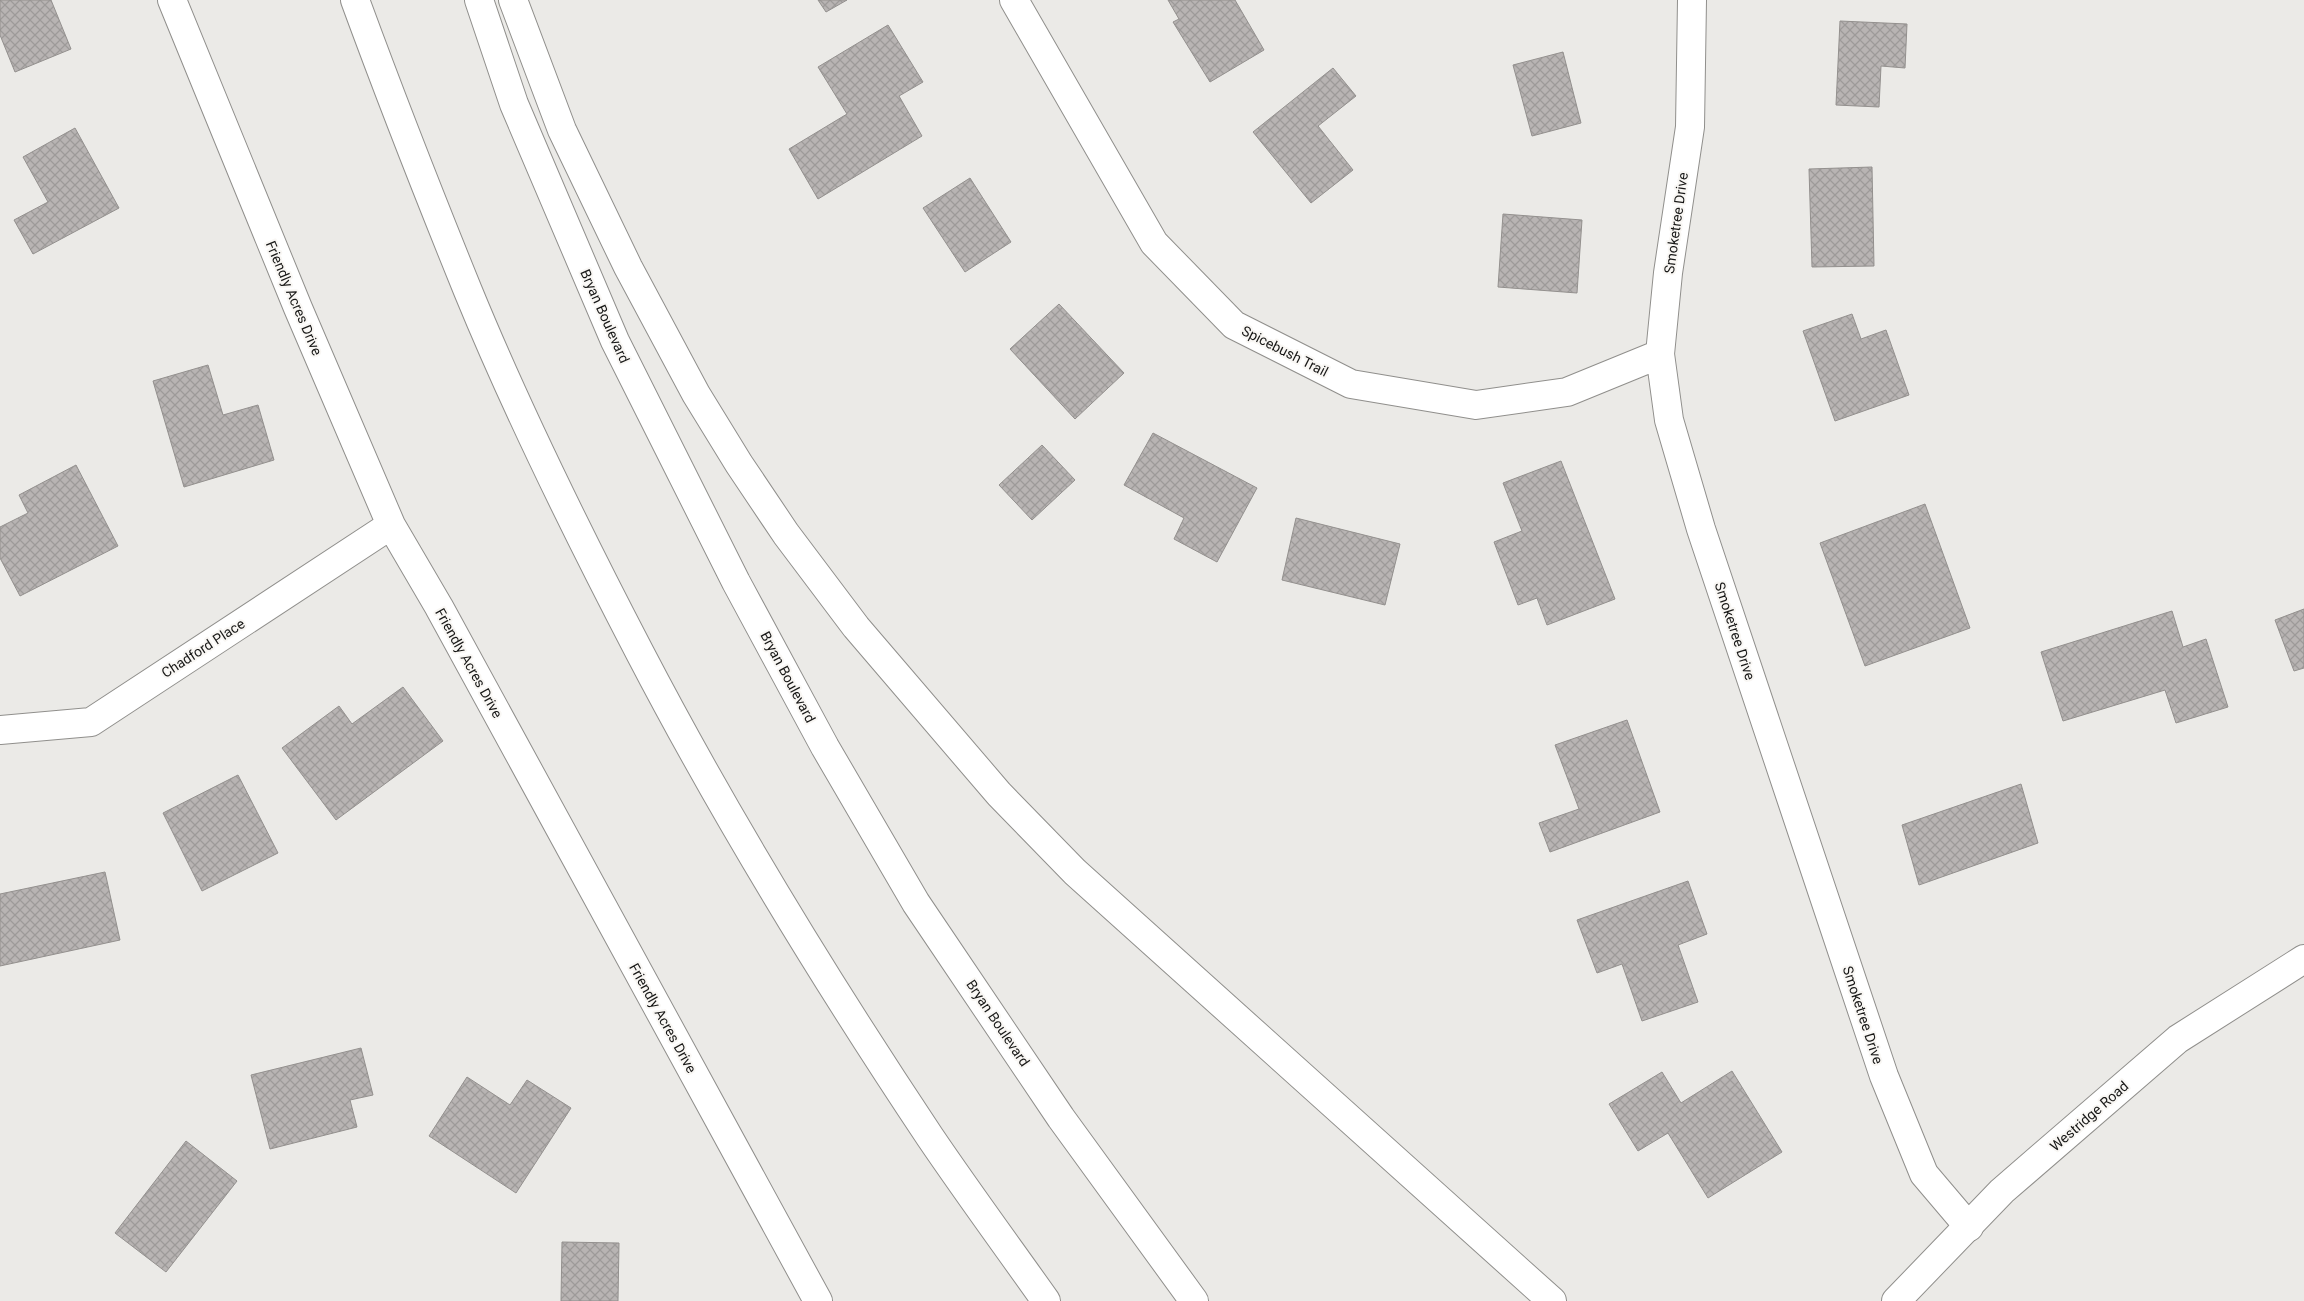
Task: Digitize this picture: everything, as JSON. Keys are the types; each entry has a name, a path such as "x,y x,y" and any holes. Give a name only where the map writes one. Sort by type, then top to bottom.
{"main road":[{"name":"Friendly Acres Drive","path":"172,0 298,308 391,525 439,607 818,1301"},
{"path":"355,0 469,294 552,477 640,654 719,796 818,962 931,1138 1046,1301"},
{"name":"Bryan Boulevard","path":"479,0 514,104 615,341 736,582 821,738 916,903 1061,1118 1194,1301"},
{"path":"513,0 562,130 628,267 696,394 739,464 786,534 856,627 999,794 1075,872 1552,1301"},
{"name":"Spicebush Trail","path":"1014,0 1154,243 1234,325 1351,384 1476,405 1566,392 1660,354"},
{"name":"Smoketree Drive","path":"1692,0 1690,127 1668,273 1660,354 1669,420 1701,529 1884,1076 1924,1174 1969,1227"},
{"name":"Chadford Place","path":"0,730 91,722 391,525"},
{"name":"Westridge Road","path":"1896,1301 2002,1191 2178,1039 2304,959"}],"building":[{"path":"0,0 51,0 71,49 15,72 0,35"},
{"path":"818,0 847,0 826,12"},
{"path":"1168,0 1235,0 1264,50 1210,82 1173,22 1179,19"},
{"path":"1840,21 1907,24 1905,68 1881,66 1879,107 1836,105"},
{"path":"888,25 923,82 899,96 922,136 818,199 789,149 847,114 818,67"},
{"path":"1563,52 1581,123 1532,136 1513,65"},
{"path":"1333,68 1356,96 1318,126 1353,170 1311,203 1253,132"},
{"path":"75,128 119,208 33,254 14,220 48,202 23,157"},
{"path":"1872,167 1874,266 1812,267 1809,169"},
{"path":"970,178 1011,242 965,272 923,208"},
{"path":"1503,214 1582,220 1577,293 1498,287"},
{"path":"1059,304 1124,373 1075,419 1010,349"},
{"path":"1852,314 1861,339 1886,330 1909,395 1835,421 1803,331"},
{"path":"208,365 223,415 258,405 274,460 184,487 153,381"},
{"path":"1153,433 1257,488 1217,562 1174,539 1184,518 1124,485"},
{"path":"1042,445 1075,480 1032,520 999,485"},
{"path":"1561,461 1615,599 1547,625 1537,598 1518,605 1494,542 1522,531 1503,483"},
{"path":"76,465 118,546 20,596 0,558 0,527 28,513 19,495"},
{"path":"1925,504 1970,628 1865,666 1820,543"},
{"path":"1296,518 1400,544 1385,605 1282,580"},
{"path":"2304,609 2304,668 2294,671 2275,620"},
{"path":"2172,611 2183,647 2206,639 2228,707 2176,723 2165,690 2063,721 2041,652"},
{"path":"403,687 443,741 336,820 282,748 339,706 352,724"},
{"path":"1627,720 1660,812 1550,852 1539,823 1579,809 1555,745"},
{"path":"238,775 278,853 202,891 163,813"},
{"path":"2021,784 2038,843 1919,885 1902,825"},
{"path":"105,872 120,940 0,966 0,894"},
{"path":"1688,881 1707,934 1678,945 1698,1002 1642,1021 1622,964 1597,973 1577,920"},
{"path":"361,1048 373,1095 350,1100 357,1127 270,1149 251,1075"},
{"path":"1732,1071 1782,1152 1708,1198 1668,1133 1638,1151 1609,1104 1662,1072 1681,1103"},
{"path":"467,1077 510,1105 527,1080 571,1108 516,1193 429,1136"},
{"path":"186,1141 237,1181 166,1272 115,1233"},
{"path":"562,1242 619,1243 618,1301 561,1301"}]}
